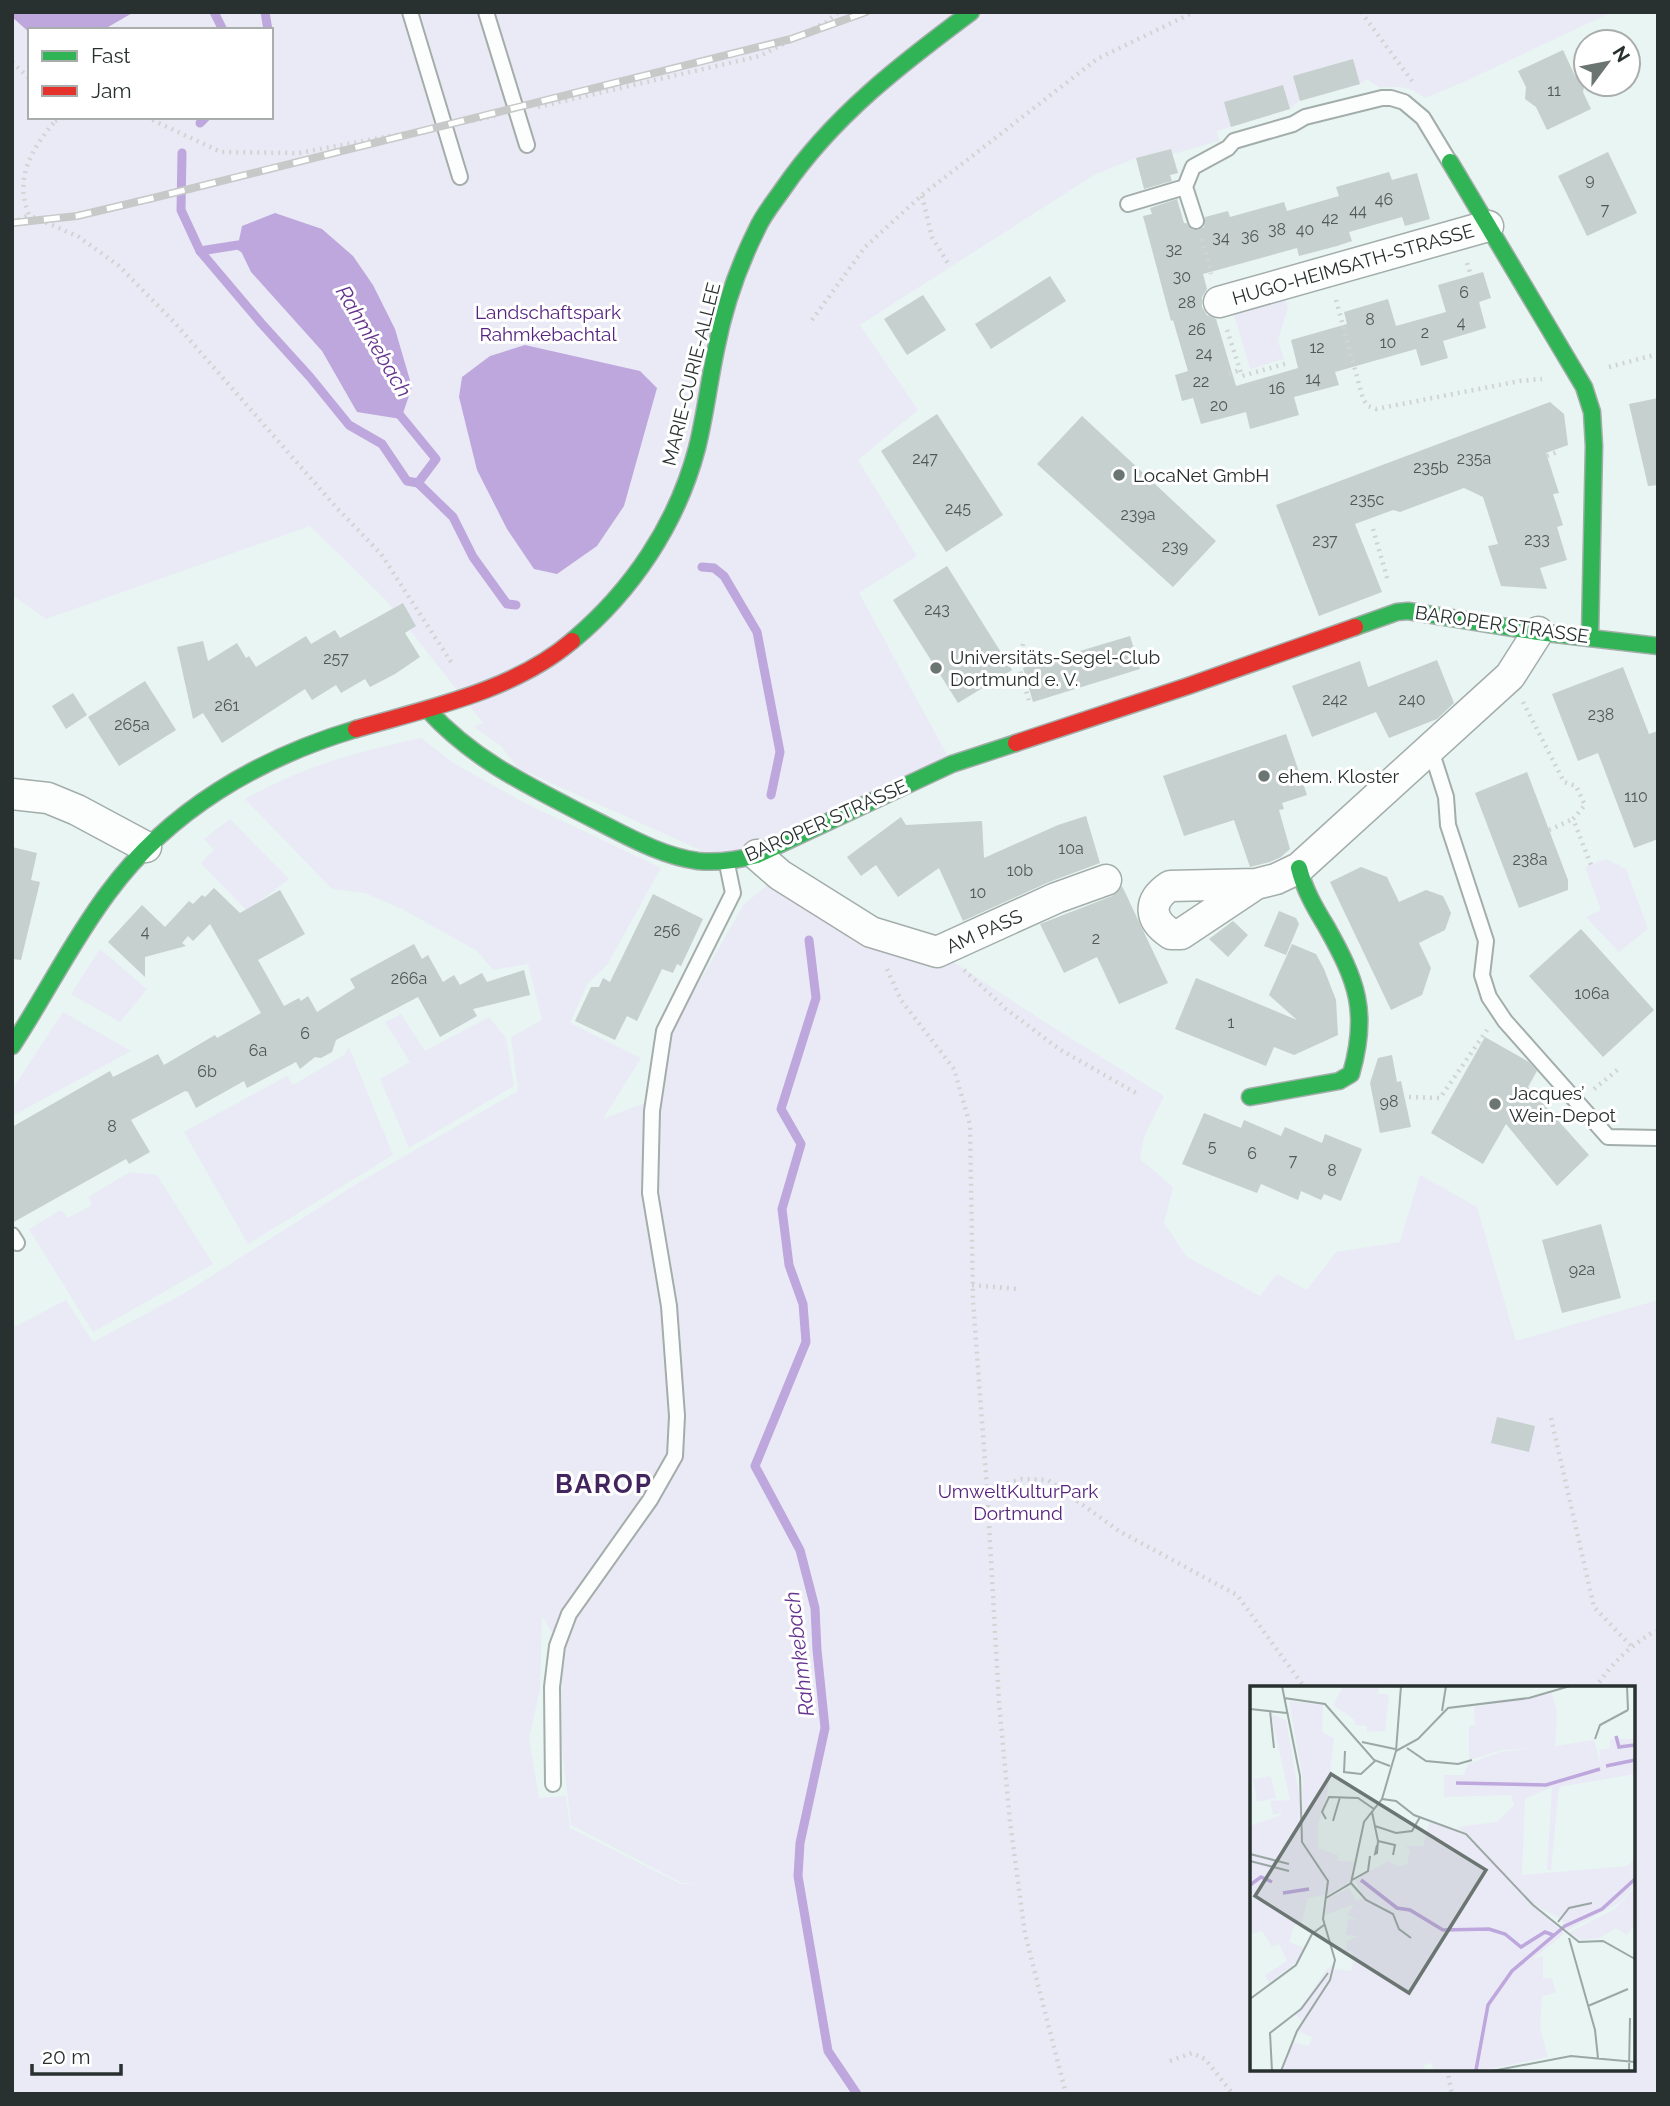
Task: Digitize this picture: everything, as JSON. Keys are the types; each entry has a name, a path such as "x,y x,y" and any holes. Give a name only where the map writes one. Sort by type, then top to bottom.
{"street":[{"name":"MARIE-CURIE-ALLEE","path":"428,710 510,681 550,660 598,619 640,570 669,523 684,486 696,450 719,332 732,290 759,225 788,179 824,132 891,72 971,12"},
{"name":"HUGO-HEIMSATH-STRASSE","path":"1450,162 1584,387 1592,412 1594,446 1590,636"},
{"name":"HUGO-HEIMSATH-STRASSE","path":"1219,302 1488,226"},
{"name":"BAROPER STRASSE","path":"428,710 445,732 519,783 638,842 688,859 727,862 757,855 952,764 1188,686 1396,612 1408,611 1538,632 1658,646"},
{"path":"1256,884 1276,879 1299,868 1510,676 1538,632"},
{"path":"12,1046 104,898 146,848 218,791 257,767 325,738 428,710"},
{"path":"12,794 48,798 77,810 146,848"},
{"name":"AM PASS","path":"757,855 780,875 883,937 937,952 1056,898 1106,880"},
{"path":"1250,1097 1339,1081 1351,1074 1358,1055 1359,997 1349,968 1302,886 1299,868"}],"lane":[{"path":"410,12 460,177"},
{"path":"486,12 527,145"},
{"name":"HUGO-HEIMSATH-STRASSE","path":"1185,187 1193,167 1227,148 1234,141 1293,124 1305,117 1382,98 1397,100 1423,118 1450,162"},
{"path":"1128,204 1185,187 1196,221"},
{"path":"1431,750 1446,797 1448,825 1486,941 1482,975 1489,997 1505,1021 1608,1137 1658,1138"},
{"path":"553,1784 552,1687 557,1646 569,1614 650,1500 675,1456 677,1416 669,1306 650,1193 652,1111 664,1031 733,893 727,862"}],"path":[{"path":"150,119 221,152 299,153 445,127 760,56 826,22 838,12"},
{"path":"812,320 865,247 922,195 1097,59 1194,12"},
{"path":"12,62 28,77"},
{"path":"54,119 26,166 22,196 29,215 79,237 119,266 174,322 335,506 381,554 471,696"},
{"path":"922,195 932,237 949,265"},
{"path":"12,223 29,215"},
{"path":"1201,237 1242,376 1288,363"},
{"path":"1469,267 1471,276"},
{"path":"1329,272 1363,399 1368,406 1376,409 1520,381 1551,379"},
{"path":"1229,374 1240,370"},
{"path":"1373,529 1396,612"},
{"path":"1023,644 1019,667 1028,698"},
{"path":"1510,676 1564,782 1576,786 1584,805 1573,819 1549,830"},
{"path":"1573,819 1591,865"},
{"path":"883,937 882,952 901,1000 954,1069 970,1125 972,1285 999,1702 1010,1822 1025,1934 1066,2094"},
{"path":"937,952 966,972 1006,1009 1059,1049 1136,1093"},
{"path":"1409,1097 1440,1098 1493,1021"},
{"path":"1577,1103 1621,1067"},
{"path":"972,1285 1017,1289"},
{"path":"1551,1418 1594,1607 1631,1646"},
{"path":"987,1489 1022,1479 1048,1480 1119,1531 1237,1595 1304,1686"},
{"path":"1596,1686 1611,1665 1631,1646 1658,1631"},
{"path":"1170,2061 1192,2053 1205,2059 1233,2094"},
{"path":"1447,2071 1452,2094"}],"green space":[{"name":"Landschaftspark Rahmkebachtal","path":"12,12 1612,12 1578,28 1572,28 1572,31 1425,98 1404,88 1380,88 1367,79 1360,84 1300,100 1290,109 1217,131 1219,141 1173,154 1171,149 1136,158 1094,175 860,325 918,410 858,460 917,556 859,593 952,764 727,862 518,768 501,746 474,727 483,723 386,600 310,526 46,619 12,595"},
{"path":"1281,290 1288,307 1278,341 1284,359 1250,369 1231,304"},
{"name":"UmweltKulturPark Dortmund","path":"421,738 455,764 525,803 661,868 607,965 588,983 570,1023 641,1058 603,1119 653,1100 670,1033 744,904 780,875 883,937 955,963 1164,1096 1144,1137 1140,1159 1173,1187 1164,1223 1187,1257 1260,1296 1277,1274 1307,1290 1336,1252 1400,1242 1420,1175 1477,1207 1516,1341 1658,1300 1658,2094 12,2094 12,1328 66,1300 93,1342 183,1294 358,1183 518,1091 511,1037 542,1020 528,964 493,970 477,951 404,910 365,893 332,889 245,799 309,769","holes":["542,1616 562,1650 561,1739 571,1825 682,1883 700,1883 681,1884 570,1828 566,1796 539,1798 529,1739 540,1689"]},
{"path":"230,819 289,879 247,911 201,863 214,850 204,839"},
{"path":"1606,859 1626,869 1648,929 1619,952 1586,917 1601,910 1585,867"},
{"path":"100,949 147,989 120,1022 71,994"},
{"path":"63,1012 131,1051 12,1116 12,1090"},
{"path":"401,1014 425,1051 489,1017 506,1038 514,1086 409,1148 380,1079 410,1062 385,1022"},
{"path":"349,1047 393,1155 248,1244 184,1132 287,1076 293,1085 344,1055"},
{"path":"130,1172 157,1175 213,1264 93,1332 29,1229 61,1210 68,1218 92,1205 88,1197"}],"water":[{"path":"12,12 134,12 106,28 28,28 28,31 12,17"},
{"path":"275,213 322,229 353,256 373,285 395,329 412,387 401,419 357,412 322,351 251,272 238,245 242,226"},
{"path":"525,345 640,371 657,388 624,506 597,546 557,574 534,569 507,529 477,470 459,397 462,377 490,356"}],"building":[{"path":"1563,50 1572,70 1572,98 1586,98 1591,109 1547,130 1536,107 1525,99 1526,87 1518,71"},
{"path":"1353,59 1360,84 1300,101 1293,76"},
{"path":"1283,85 1290,109 1231,127 1224,102"},
{"path":"1171,149 1178,173 1170,175 1172,181 1144,189 1136,158"},
{"path":"1608,152 1637,213 1587,236 1558,176"},
{"path":"1389,172 1392,180 1417,173 1430,219 1405,226 1402,217 1349,232 1352,241 1337,246 1299,256 1297,248 1203,274 1207,289 1202,297 1202,307 1207,315 1216,319 1236,386 1298,368 1291,340 1347,324 1344,312 1388,299 1396,326 1446,312 1438,285 1483,272 1491,298 1479,302 1486,328 1443,341 1448,358 1421,366 1416,349 1335,372 1339,385 1294,397 1299,415 1250,429 1246,412 1201,424 1193,398 1182,401 1175,375 1188,371 1173,320 1171,321 1143,216 1152,214 1150,208 1177,199 1184,223 1193,230 1198,230 1204,227 1205,217 1228,211 1230,217 1284,202 1287,211 1339,196 1336,187"},
{"path":"1050,276 1066,301 991,349 975,324"},
{"path":"923,295 946,330 907,355 884,319"},
{"path":"1658,398 1658,485 1648,486 1629,404"},
{"path":"1550,402 1564,414 1568,445 1546,453 1559,493 1553,494 1563,525 1557,527 1567,560 1540,568 1547,589 1501,586 1488,546 1498,544 1483,497 1464,488 1400,512 1393,510 1355,524 1382,592 1319,616 1276,505"},
{"path":"937,414 1003,515 946,552 881,451"},
{"path":"1082,416 1216,541 1173,587 1037,464"},
{"path":"947,566 1012,670 958,703 893,600"},
{"path":"403,603 416,626 405,633 420,657 395,674 370,687 365,679 341,693 336,685 312,700 305,689 222,743 203,713 193,719 177,647 203,641 208,661 237,643 246,658 249,656 256,667 306,636 311,644 335,630 340,638"},
{"path":"1130,636 1140,669 1033,702 1023,668"},
{"path":"1437,660 1454,703 1437,719 1389,738 1376,712 1312,737 1292,686 1360,661 1368,687"},
{"path":"1623,667 1649,734 1658,731 1658,839 1634,848 1598,753 1578,761 1552,694"},
{"path":"145,681 176,730 119,766 88,717"},
{"path":"73,693 87,715 66,729 52,706"},
{"path":"1286,734 1307,795 1282,803 1284,809 1279,810 1290,849 1270,862 1250,867 1234,820 1184,836 1163,776"},
{"path":"1527,772 1568,880 1568,890 1519,908 1475,793"},
{"path":"1086,816 1100,863 1049,882 963,921 939,868 898,897 876,865 861,876 847,857 901,817 906,825 982,821 984,858 1058,825"},
{"path":"12,847 37,853 31,880 40,882 21,960 12,959"},
{"path":"1361,867 1387,877 1399,902 1426,890 1443,896 1451,913 1445,930 1419,943 1431,968 1422,995 1391,1010 1330,882"},
{"path":"1122,886 1168,983 1119,1004 1097,957 1064,973 1040,924 1112,896"},
{"path":"214,888 240,913 280,890 305,934 258,960 284,1006 308,996 317,1012 355,988 350,979 414,944 422,959 428,955 443,982 454,975 460,985 482,973 487,982 524,970 530,995 473,1009 477,1016 440,1037 418,997 336,1040 332,1052 321,1058 315,1057 300,1069 296,1062 247,1088 244,1081 196,1108 185,1091 131,1120 150,1152 129,1164 126,1159 12,1223 12,1127 110,1071 113,1077 158,1054 164,1065 215,1035 217,1038 261,1013 210,924 193,941 188,936 182,943 186,946 145,957 145,977 108,942 142,905 165,927 189,901 193,904"},
{"path":"653,894 703,919 681,966 677,964 673,973 662,969 637,1021 627,1016 615,1040 575,1021 591,987 599,987 603,978 610,982"},
{"path":"1279,911 1296,918 1299,924 1286,955 1264,946"},
{"path":"1233,921 1248,935 1228,957 1209,939"},
{"path":"1581,929 1654,1010 1603,1057 1529,976"},
{"path":"1292,944 1316,954 1324,969 1336,1000 1338,1035 1294,1055 1274,1047 1266,1066 1175,1029 1196,978 1297,1020 1269,995"},
{"name":"Jacques’ Wein-Depot","path":"1485,1037 1529,1062 1537,1071 1528,1087 1589,1155 1557,1186 1506,1124 1483,1164 1431,1133"},
{"path":"1392,1055 1411,1127 1380,1133 1370,1083 1378,1058"},
{"path":"1204,1113 1241,1128 1244,1120 1281,1136 1285,1127 1322,1143 1325,1134 1362,1149 1341,1201 1324,1194 1321,1200 1301,1191 1298,1200 1261,1184 1257,1193 1182,1164"},
{"path":"1601,1224 1621,1298 1562,1313 1542,1240"},
{"path":"1497,1417 1535,1426 1529,1452 1491,1443"}],"waterway":[{"name":"Rahmkebach","path":"214,12 222,28"},
{"name":"Rahmkebach","path":"265,12 268,28"},
{"name":"Rahmkebach","path":"200,123 204,119"},
{"name":"Rahmkebach","path":"182,153 181,210 200,251 238,245 248,251"},
{"name":"Rahmkebach","path":"200,251 349,425 382,444 407,481 418,483"},
{"name":"Rahmkebach","path":"395,409 436,459 418,483 453,517 473,557 507,604 516,605"},
{"name":"Rahmkebach","path":"702,567 714,568 724,576 757,632 780,752 771,795"},
{"name":"Rahmkebach","path":"809,940 816,998 781,1109 801,1144 782,1209 789,1265 803,1304 806,1342 755,1466 800,1550 815,1608 825,1728 800,1843 798,1876 828,2051 857,2094"}],"railway":[{"path":"12,223 77,216 153,198 791,39 866,12"}],"traffic: fast":[{"path":"572,641 633,578 650,554 677,503 697,448 727,303 765,214 803,163 846,115 919,51 971,12"},
{"path":"1450,162 1584,387 1592,412 1594,446 1590,636"},
{"path":"1355,627 1397,612 1408,611 1538,632 1658,646"},
{"path":"428,710 465,744 505,772 644,844 671,855 705,862 757,855 952,764 1016,743"},
{"path":"12,1046 95,911 132,863 159,836 218,791 251,772 285,755 356,729"},
{"path":"1250,1097 1339,1081 1351,1074 1356,1052 1359,1032 1357,997 1346,964 1310,898 1299,868"}],"traffic: jam":[{"path":"1016,743 1355,627"},
{"path":"356,729 441,705 497,685 524,673 572,641"}],"place":[{"name":"LocaNet GmbH","path":"1119,475"},
{"name":"Universitäts-Segel-Club Dortmund e. V.","path":"936,668"},
{"name":"ehem. Kloster","path":"1264,776"},
{"name":"Jacques’ Wein-Depot","path":"1495,1104"}],"district":[{"name":"BAROP","path":"604,1484"}]}
